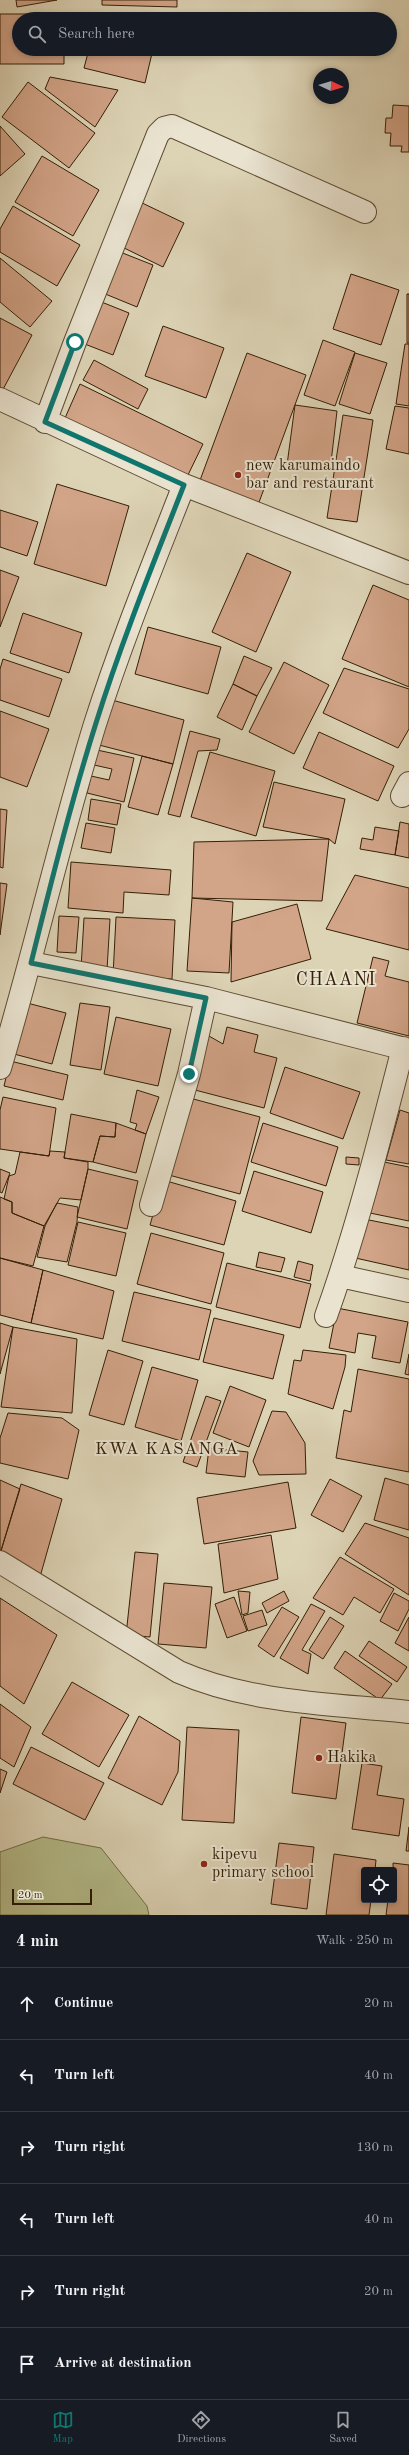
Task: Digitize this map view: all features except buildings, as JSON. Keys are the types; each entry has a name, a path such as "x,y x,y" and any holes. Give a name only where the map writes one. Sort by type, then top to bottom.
{"street":[{"path":"45,422 158,134 164,128 172,126 365,212"},
{"path":"0,399 45,422 184,485 409,573"},
{"path":"0,1068 31,963 61,845 96,723 138,604 184,485"},
{"path":"31,963 206,998 406,1049 340,1276 326,1316"},
{"path":"151,1205 189,1074 206,998"},
{"path":"340,1276 409,1291"},
{"path":"0,1562 179,1672 197,1680 214,1686 289,1699 409,1712"}],"green space":[{"path":"43,1837 101,1848 147,1906 149,1915 0,1915 0,1852"}],"place":[{"name":"new karumaindo bar and restaurant","path":"238,475"},
{"name":"Hakika","path":"319,1758"},
{"name":"kipevu primary school","path":"204,1864"}],"district":[{"name":"CHAANI","path":"336,980"},
{"name":"KWA KASANGA","path":"167,1449"}],"route":[{"path":"75,342 45,422 184,485 138,604 96,723 61,845 31,963 206,998 189,1074"}]}
